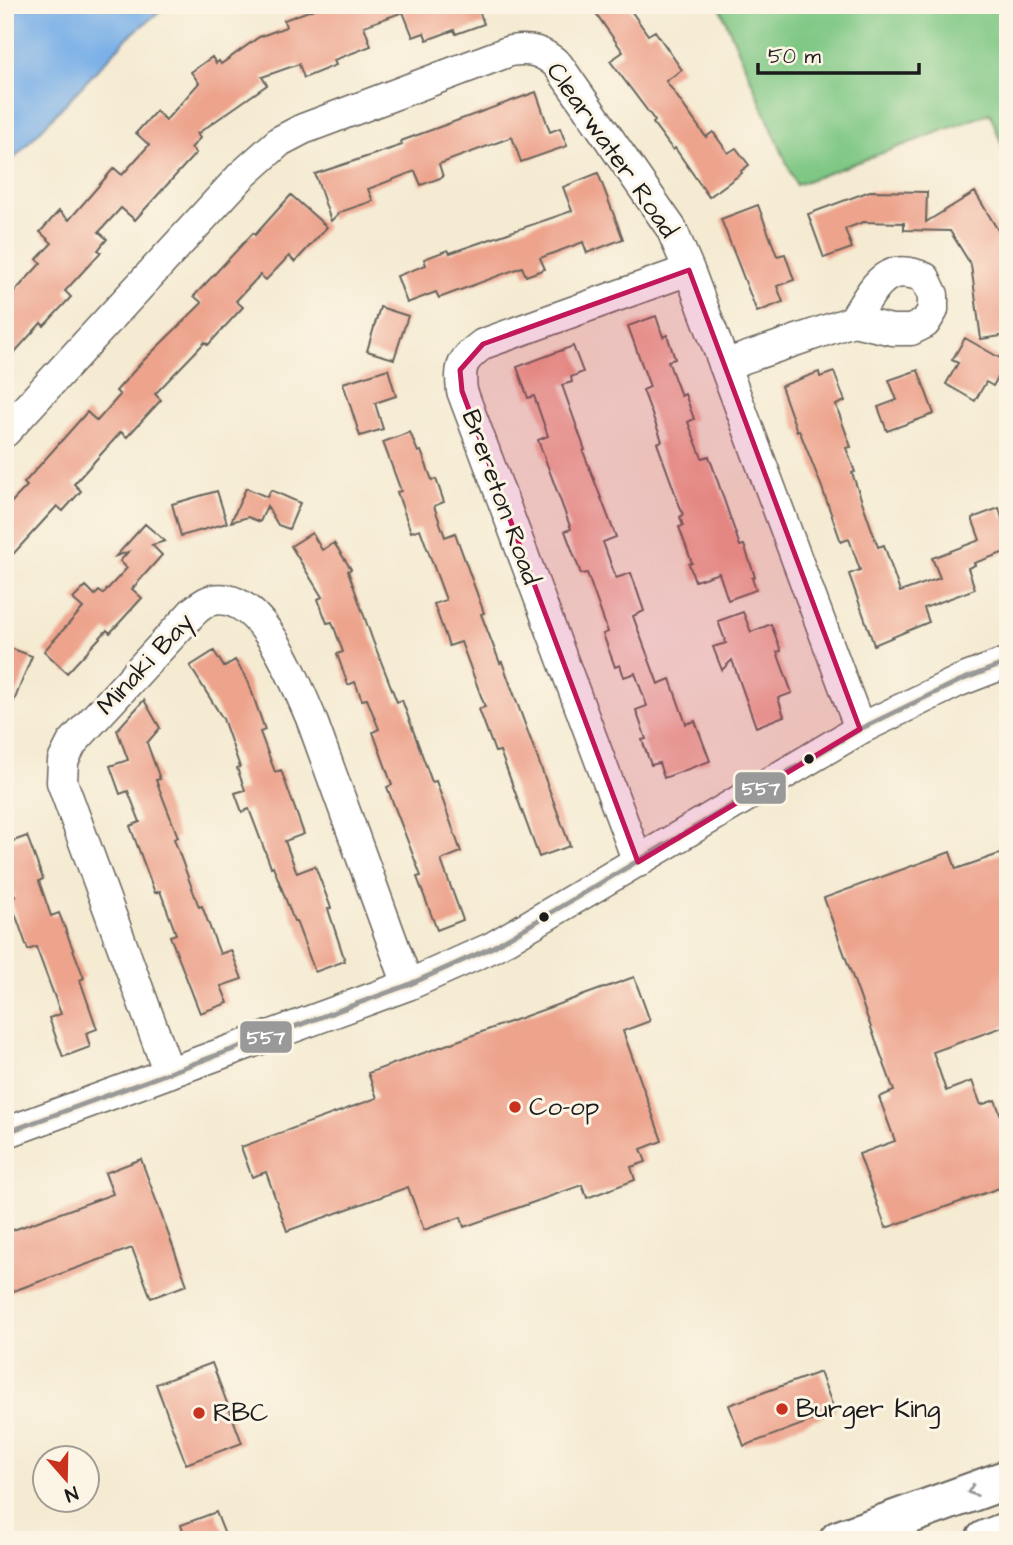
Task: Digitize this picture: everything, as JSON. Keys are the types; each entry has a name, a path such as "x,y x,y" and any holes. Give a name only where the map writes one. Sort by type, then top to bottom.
{"highway":[{"path":"839,1540 1008,1479"},
{"path":"985,1540 1008,1531"}],"street":[{"name":"Clearwater Road","path":"5,432 242,175 280,141 327,118 510,51 530,48 546,54 558,65 671,228 860,729"},
{"name":"Brereton Road","path":"638,862 462,391 460,370 466,356 483,344 689,270"},
{"path":"724,365 853,321"},
{"name":"Minaki Bay","path":"169,1073 62,782 63,761 72,743 82,732 194,611 210,600 228,599 248,608 267,632 294,680 311,718 408,985"},
{"path":"5,1133 408,985 493,947 860,729 922,698 1008,662"}],"highlighted area":[{"path":"689,270 860,729 638,862 462,391 460,370 483,344"}],"green space":[{"path":"719,5 1008,5 1008,161 990,113 796,185"}],"water":[{"path":"5,5 168,5 128,37 5,168"}],"building":[{"path":"325,5 477,5 484,24 456,34 454,30 427,40 424,33 413,37 403,12 364,26 371,46 334,60 336,65 304,78 299,64 262,77 267,85 197,134 200,138 191,148 196,153 135,220 121,208 99,232 107,239 98,250 101,252 65,291 71,297 44,326 41,323 5,363 5,302 41,263 37,259 52,243 40,232 59,211 69,220 114,168 122,175 149,145 136,133 156,111 166,120 199,83 191,72 212,57 216,63 219,61 221,64 259,37 286,27 284,20"},
{"path":"590,5 627,5 648,35 655,31 682,70 666,81 706,137 713,132 728,153 736,148 749,165 742,173 709,197 610,61 623,52"},
{"path":"536,92 550,132 560,128 567,146 521,162 512,137 439,164 443,177 421,185 415,171 368,189 373,201 340,212 331,221 315,174 402,145 401,141"},
{"path":"598,173 623,239 587,253 583,242 540,258 545,269 526,276 522,267 439,298 436,292 407,303 397,276 426,265 424,259 448,250 450,253 572,211 563,187"},
{"path":"870,191 927,192 926,222 975,192 1008,247 1008,335 981,339 971,265 950,231 904,230 904,223 863,222 845,229 852,248 824,258 808,214"},
{"path":"291,195 327,227 295,262 289,256 266,280 260,275 236,301 243,307 208,345 205,342 155,394 161,400 127,437 121,432 74,484 81,491 63,511 57,506 5,563 5,509 27,486 24,483 87,412 97,421 120,395 116,391 202,303 194,296"},
{"path":"758,205 777,256 785,254 794,280 777,286 783,302 757,312 721,219"},
{"path":"380,307 408,316 394,359 367,351"},
{"path":"656,316 663,337 667,335 675,359 668,361 681,396 685,394 694,419 688,422 702,458 709,456 740,546 744,545 755,577 752,578 756,590 728,600 719,573 695,581 689,564 692,563 679,527 683,526 680,517 683,515 657,443 662,441 643,390 650,387 628,326"},
{"path":"965,338 1007,362 993,386 986,382 975,401 946,384 958,363 952,360"},
{"path":"573,346 583,372 571,377 572,382 562,385 585,450 583,451 616,537 603,542 616,578 631,573 644,611 633,616 658,684 670,679 686,724 695,721 710,761 664,778 659,763 651,765 642,740 646,739 636,710 647,706 635,673 624,677 620,665 615,667 603,634 608,632 587,573 581,574 565,531 571,529 538,440 548,436 534,396 528,398 517,367"},
{"path":"388,369 396,396 375,403 383,429 360,436 343,383"},
{"path":"918,370 934,414 887,431 878,407 897,400 889,380"},
{"path":"819,372 820,377 834,372 845,401 836,405 851,447 846,448 855,472 852,473 878,547 884,545 900,592 940,578 932,558 980,540 972,518 999,508 1002,518 1008,516 1008,551 974,563 975,565 968,568 975,589 924,608 929,622 874,645 849,574 860,570 849,539 841,542 781,386"},
{"path":"410,432 432,480 436,479 444,502 434,506 445,537 455,533 484,613 481,614 500,663 502,662 570,846 539,857 500,751 495,752 479,709 485,707 461,642 449,646 434,604 446,600 420,529 411,532 397,492 401,491 383,442"},
{"path":"246,488 267,497 271,490 300,503 289,529 278,525 267,506 260,522 248,517 231,522"},
{"path":"217,491 227,523 181,536 172,504"},
{"path":"145,524 165,541 152,545 162,555 132,589 142,598 110,633 107,630 67,673 44,651 83,608 73,599 86,586 95,595 99,591 103,594 127,568 120,561 128,552 116,556"},
{"path":"312,533 322,550 334,543 351,569 348,571 373,641 397,702 402,700 432,782 436,781 461,852 441,860 463,920 437,930 417,877 421,876 387,787 392,785 373,732 379,729 367,699 362,700 355,682 348,685 337,654 343,652 332,622 327,623 318,599 322,597 291,546"},
{"path":"743,612 751,632 771,624 781,651 777,652 792,693 778,698 784,716 756,727 732,660 722,670 713,647 726,643 718,621"},
{"path":"5,646 32,656 6,721 5,720"},
{"path":"214,651 224,667 235,660 248,681 265,730 260,732 275,772 281,770 304,834 285,841 297,873 315,866 331,908 328,909 345,961 315,972 249,809 242,812 235,793 245,790 223,719 190,666"},
{"path":"144,700 160,728 147,743 160,779 156,780 178,837 174,839 220,954 231,950 242,979 221,986 228,1003 200,1013 170,936 176,934 160,891 155,893 130,826 140,822 128,791 120,794 110,766 128,760 117,730"},
{"path":"27,836 43,879 39,881 51,916 59,913 84,978 80,980 97,1029 86,1033 90,1047 63,1057 49,1018 61,1014 36,947 28,950 10,899 15,897 5,870 5,844"},
{"path":"1008,851 1008,1025 933,1052 946,1091 972,1081 981,1105 995,1100 1008,1134 1008,1185 886,1228 859,1154 895,1141 879,1097 894,1091 824,898 950,852 956,869"},
{"name":"Co-op","path":"634,977 650,1021 623,1031 662,1141 641,1149 646,1162 631,1167 635,1180 587,1198 582,1185 464,1227 461,1217 424,1230 408,1187 287,1231 266,1172 252,1177 241,1147 377,1098 368,1073"},
{"path":"141,1159 187,1285 151,1298 132,1248 5,1294 5,1233 113,1194 105,1173"},
{"name":"RBC","path":"212,1363 242,1443 186,1464 156,1384"},
{"name":"Burger King","path":"820,1372 835,1412 744,1446 729,1405"},
{"path":"216,1512 227,1540 186,1540 181,1525"}],"transit line":[{"name":"557","path":"5,1133 408,985 493,947 860,729 959,681 1008,662"}],"place":[{"name":"Co-op","path":"515,1107"},
{"name":"Burger King","path":"782,1409"},
{"name":"RBC","path":"199,1413"}]}
